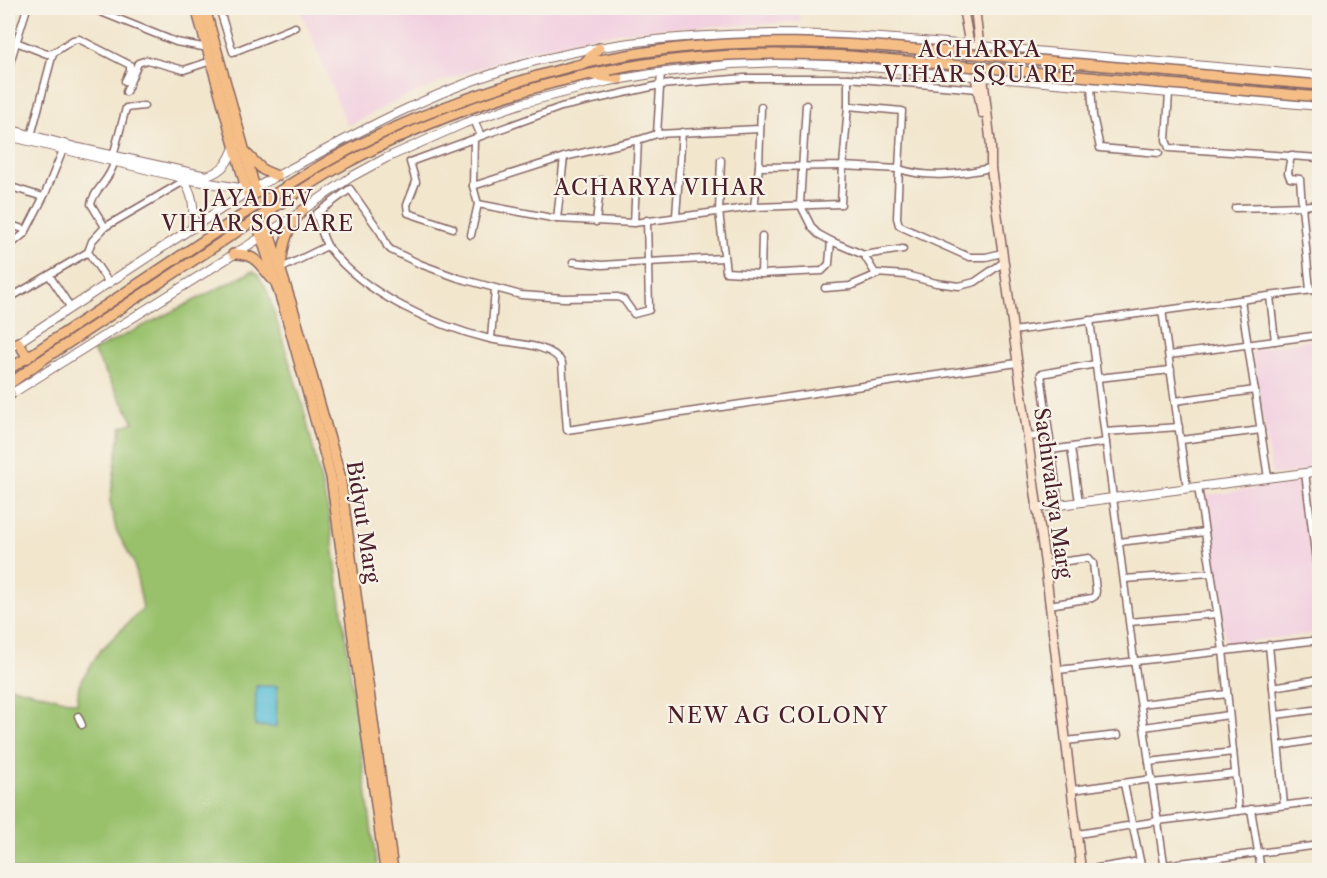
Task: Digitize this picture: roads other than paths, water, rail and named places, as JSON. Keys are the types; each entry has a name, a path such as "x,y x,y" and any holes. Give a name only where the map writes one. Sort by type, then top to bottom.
{"main road":[{"path":"196,8 245,151 249,190"},
{"path":"205,8 235,145 249,190"},
{"path":"963,8 969,44 980,76"},
{"name":"Sachivalaya Marg","path":"975,8 980,45 978,89 987,147 990,152"},
{"path":"8,370 233,221 332,159 460,100 605,58 670,48 729,43 837,43 1320,85"},
{"path":"584,63 599,48"},
{"path":"8,392 42,362 219,243 342,166 385,144 464,110 547,83 580,75 659,60 703,55 794,53 870,57 1320,97"},
{"path":"580,75 619,79"},
{"name":"Sachivalaya Marg","path":"980,76 1045,564 1078,837 1083,842 1084,870"},
{"path":"245,151 263,170 277,176"},
{"name":"Bidyut Marg","path":"249,190 280,268 332,444 344,496 393,870"},
{"path":"280,268 284,239 303,210"},
{"name":"Bidyut Marg","path":"265,235 276,283 334,491 386,870"},
{"path":"233,254 250,255 276,283"},
{"path":"18,342 32,355"}],"street":[{"path":"8,69 27,8"},
{"path":"91,8 176,42 208,48"},
{"path":"220,8 233,52"},
{"path":"126,92 138,63 147,60 184,70 295,27"},
{"path":"8,349 249,190 435,96 514,67 599,48 690,35 757,33 877,36 1320,76"},
{"path":"16,42 43,54 53,53 73,40 83,40 129,65 130,71 125,81"},
{"path":"942,73 951,68 954,43"},
{"path":"994,47 1003,79"},
{"path":"31,136 53,53"},
{"path":"8,392 265,235 351,177 420,142 474,120 523,103 619,79 732,64 782,62 980,76 1320,106"},
{"path":"478,204 557,219 634,223 754,207 841,204 848,106 854,66"},
{"path":"657,134 661,72"},
{"path":"453,228 411,215 406,209 416,182 410,162 561,107 660,85 745,78 851,78 978,89"},
{"path":"1091,86 1093,116 1100,148 1160,153"},
{"path":"1169,93 1166,140 1169,147 1320,158"},
{"path":"806,105 800,204 812,228 831,241 864,255 903,249"},
{"path":"105,227 91,204 94,196 110,176 126,108 144,106"},
{"path":"848,106 902,111 897,218 899,225 969,257 986,257 1002,253"},
{"path":"754,207 759,167 761,107"},
{"path":"474,120 481,136"},
{"path":"473,186 564,157 657,134 759,129"},
{"path":"676,216 682,132"},
{"path":"8,133 31,136 183,179 249,190"},
{"path":"8,133 63,150 206,176 224,168 235,145"},
{"path":"471,235 478,204 473,186 474,139"},
{"path":"634,223 638,140"},
{"path":"420,142 426,156"},
{"path":"8,247 26,230 63,150"},
{"path":"1291,155 1288,176 1300,179 1305,237 1320,313"},
{"path":"557,219 564,157"},
{"path":"721,159 719,211 726,272 761,274 822,272 829,264 831,241"},
{"path":"759,167 843,166 899,169 934,176 991,168"},
{"path":"8,300 88,252 92,241 105,227 183,179"},
{"path":"183,179 194,200 193,228"},
{"path":"596,222 601,180"},
{"path":"8,186 43,197"},
{"path":"646,220 650,308 637,315 632,312 624,300 618,297 541,297 495,289 448,274 391,250 351,189 316,214 320,220 327,246 343,265 369,287 449,327 491,339 543,349 558,356 562,363 567,430 1017,363"},
{"path":"1235,208 1320,204"},
{"path":"8,224 26,230"},
{"path":"761,274 762,236"},
{"path":"280,268 327,246"},
{"path":"88,252 110,283"},
{"path":"864,255 872,270 878,274"},
{"path":"573,262 602,265 723,258"},
{"path":"825,288 850,286 878,274 906,275 936,284 959,286 1005,272"},
{"path":"50,275 71,308"},
{"path":"491,339 495,289"},
{"path":"1013,331 1315,289"},
{"path":"1270,296 1275,341"},
{"path":"1241,300 1268,478"},
{"path":"1162,310 1187,488"},
{"path":"1090,320 1163,869 1320,845"},
{"path":"1169,355 1320,335"},
{"path":"1059,505 1041,374 1096,364"},
{"path":"1098,378 1171,370"},
{"path":"1175,401 1255,390"},
{"path":"1105,432 1179,427"},
{"path":"1181,440 1261,430"},
{"path":"1027,437 1049,435"},
{"path":"1051,450 1106,442"},
{"path":"1071,448 1079,502"},
{"path":"1036,508 1320,471"},
{"path":"1305,473 1316,533 1320,593"},
{"path":"1198,487 1222,650 1239,811"},
{"path":"1119,542 1205,532"},
{"path":"1045,564 1089,558 1093,563 1096,591 1092,598 1049,605"},
{"path":"1124,579 1211,573"},
{"path":"1130,622 1217,614"},
{"path":"1058,670 1320,640"},
{"path":"1269,645 1284,805"},
{"path":"1273,687 1320,679"},
{"path":"1141,704 1227,694"},
{"path":"1276,715 1320,709"},
{"path":"78,716 81,725"},
{"path":"1144,727 1229,716"},
{"path":"1066,741 1118,735"},
{"path":"1279,746 1320,739"},
{"path":"1149,762 1233,752"},
{"path":"1072,790 1235,774"},
{"path":"1124,784 1142,870"},
{"path":"1078,837 1158,821 1320,801"},
{"path":"1251,809 1261,870"},
{"path":"1084,870 1140,861"}],"water":[{"path":"256,686 277,686 276,727 255,726"}],"district":[{"name":"ACHARYA VIHAR SQUARE","path":"980,62"},
{"name":"ACHARYA VIHAR","path":"660,187"},
{"name":"JAYADEV VIHAR SQUARE","path":"258,210"},
{"name":"NEW AG COLONY","path":"778,715"}]}
